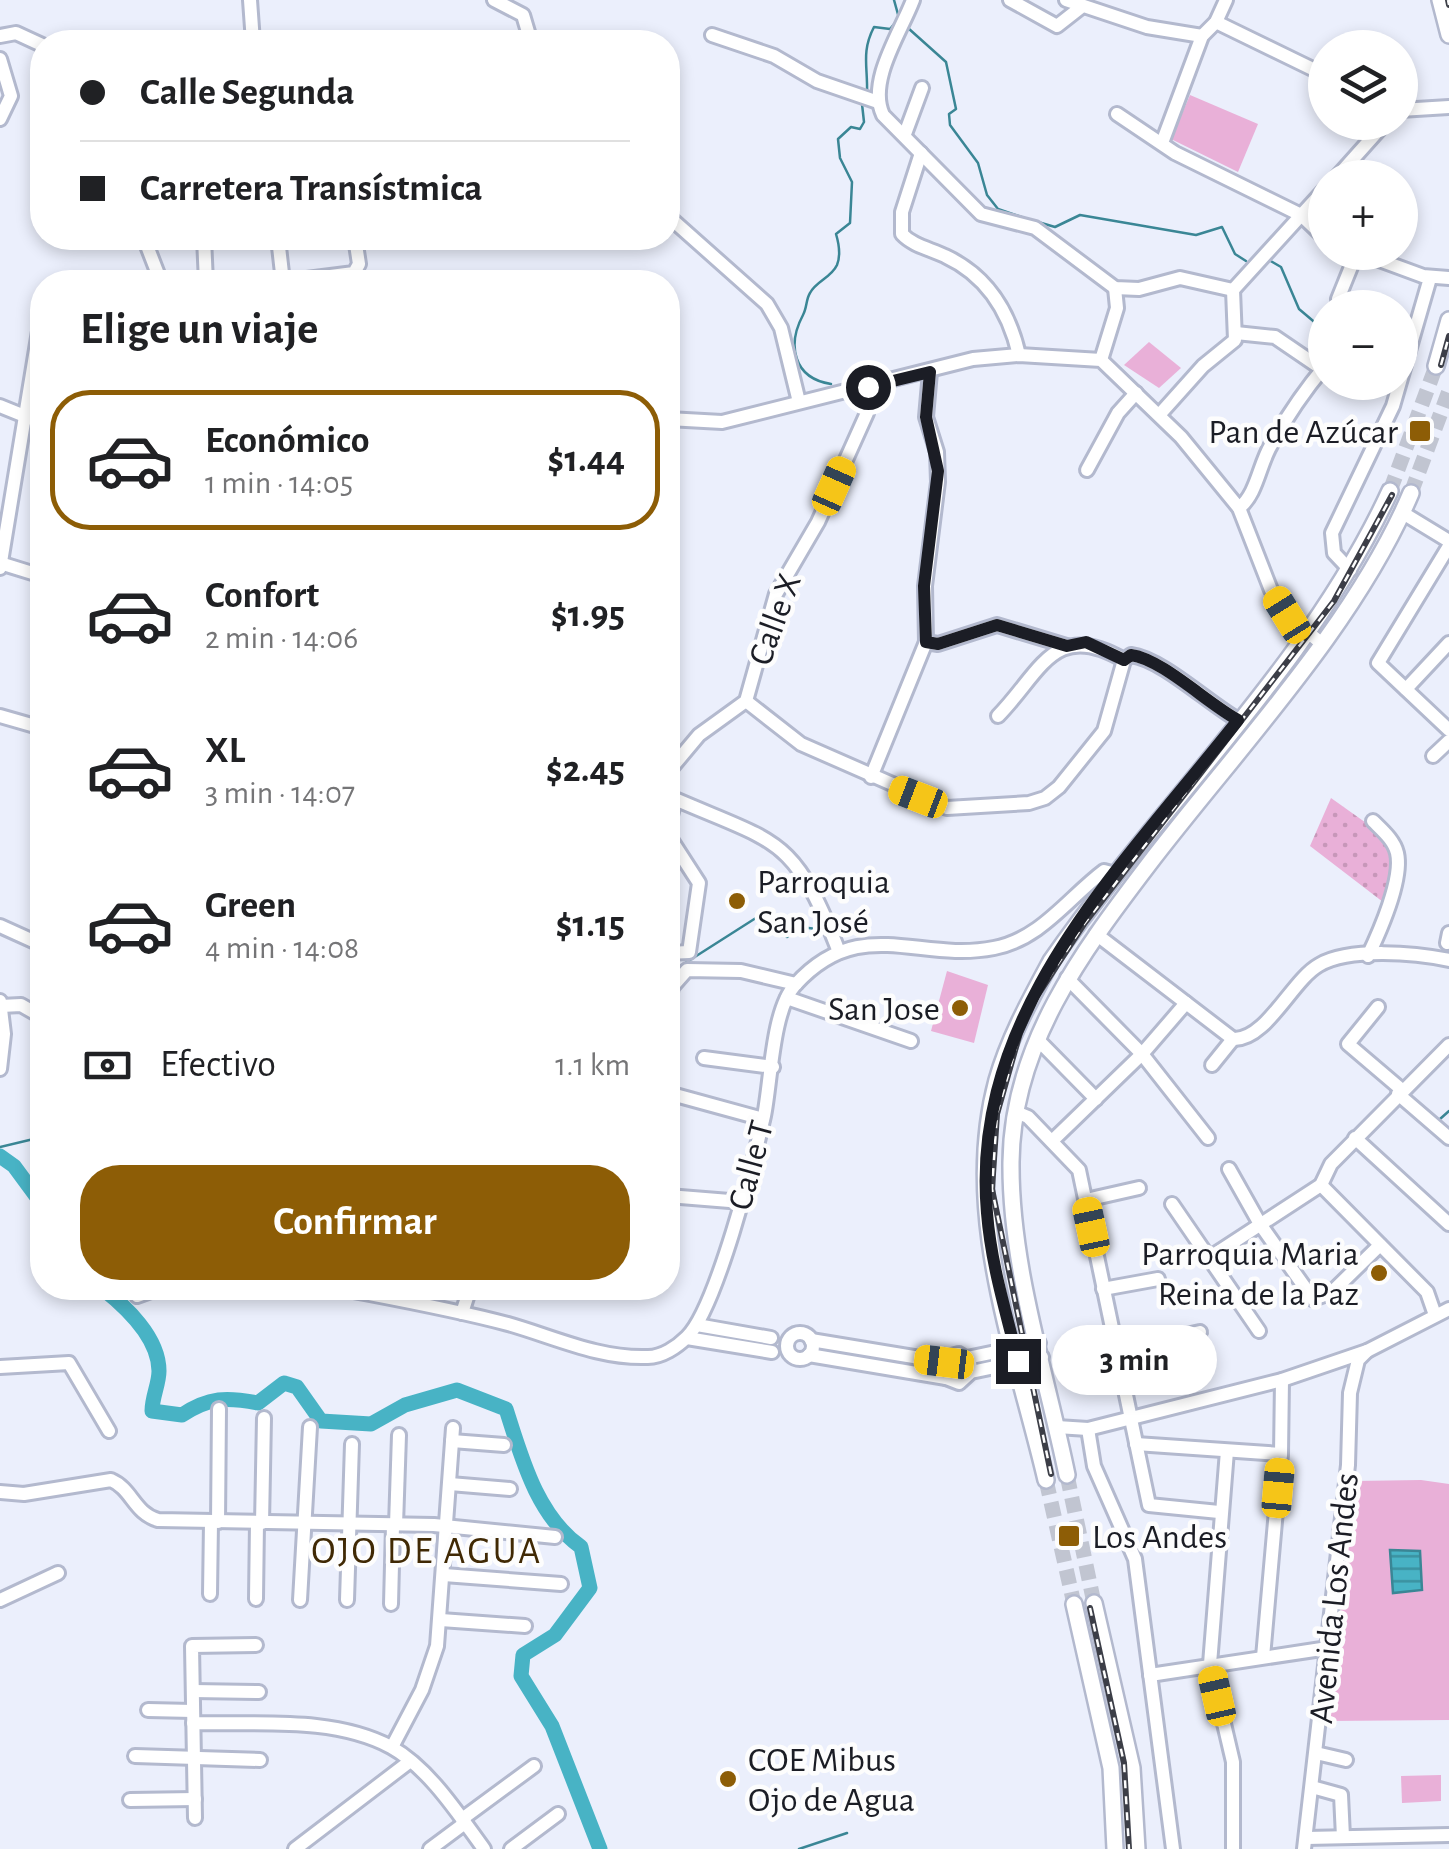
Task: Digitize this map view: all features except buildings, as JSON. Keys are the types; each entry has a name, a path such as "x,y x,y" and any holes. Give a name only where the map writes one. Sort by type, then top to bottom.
{"main road":[{"path":"1440,0 1449,35"},
{"path":"1436,366 1449,320"},
{"path":"1046,1480 996,1279 986,1210 992,1104 1024,1010 1051,961 1350,570 1390,492"},
{"path":"1067,1475 1014,1221 1011,1160 1016,1112 1038,1040 1067,978 1096,934 1321,643 1377,561 1411,493"},
{"path":"1074,1604 1111,1768 1115,1849"},
{"path":"1094,1604 1132,1768 1138,1849"}],"street":[{"path":"250,0 252,30"},
{"path":"494,0 523,15 527,30"},
{"path":"868,100 914,0"},
{"path":"1010,0 1058,26 1080,8"},
{"path":"1066,0 1080,8 1108,12 1164,32 1202,36"},
{"path":"1162,143 1202,36 1216,22 1226,0"},
{"path":"1216,22 1308,67"},
{"path":"0,36 16,32 30,39"},
{"path":"712,35 774,56 868,100 980,214 1035,228 1115,288 1138,289 1180,278 1233,290"},
{"path":"0,60 11,96 0,119"},
{"path":"904,134 922,88"},
{"path":"1418,109 1449,107"},
{"path":"1116,114 1308,221"},
{"path":"1352,160 1370,140"},
{"path":"921,153 902,212 902,234 957,262 984,282 999,300 1019,354"},
{"path":"1160,414 1202,366 1229,349 1236,333 1233,290 1308,207"},
{"path":"680,227 767,304 781,328 799,402"},
{"path":"1408,270 1430,278 1449,278"},
{"path":"1350,570 1334,553 1332,533 1393,406 1430,278"},
{"path":"1101,360 1117,308 1115,288"},
{"path":"1236,333 1275,337 1308,357"},
{"path":"680,420 722,422 973,360 1019,354 1101,360 1160,414 1239,508 1272,590 1287,615 1321,643"},
{"path":"872,777 926,642 924,586 938,471 926,417 930,372"},
{"path":"30,383 0,565 30,573"},
{"name":"Calle X","path":"680,758 699,735 746,701 776,594 818,522 867,413 868,387"},
{"path":"1239,508 1248,498 1284,422 1308,389"},
{"path":"1086,470 1118,413 1136,394"},
{"path":"0,406 30,420"},
{"path":"1402,513 1449,543 1378,664 1449,730"},
{"path":"926,642 938,644 997,625 1067,646"},
{"path":"998,716 1037,667 1067,646 1086,642 1124,660"},
{"path":"1406,690 1449,643"},
{"path":"746,701 801,744 947,808 1045,798 1104,730 1124,660 1131,655 1151,660 1204,702 1238,720"},
{"path":"0,716 30,725"},
{"path":"1433,756 1449,741"},
{"path":"680,802 753,830 797,863 839,952"},
{"path":"1368,956 1390,900 1398,862 1394,844 1372,821"},
{"path":"680,854 699,883 689,952 680,952"},
{"name":"Calle T","path":"687,1338 697,1325 742,1202 787,998 796,984 839,952 878,942 994,948 1024,938 1104,871 1116,874"},
{"path":"0,926 30,940"},
{"path":"1096,934 1233,1039"},
{"path":"1212,1065 1233,1039 1252,1035 1319,964 1412,952 1449,960"},
{"path":"680,978 687,970 741,971 796,984"},
{"path":"1067,978 1142,1054 1208,1138"},
{"path":"787,998 911,1042"},
{"path":"1052,1141 1142,1054 1186,1003"},
{"path":"0,1069 1,1004 21,1005 30,1011"},
{"path":"1378,1007 1348,1044 1449,1138"},
{"path":"1038,1040 1096,1098"},
{"path":"1209,1258 1321,1184 1331,1164 1449,1044"},
{"path":"704,1058 772,1067"},
{"path":"680,1096 763,1119"},
{"path":"1016,1112 1028,1117 1080,1170 1114,1351 1149,1505 1220,1512"},
{"path":"1355,1138 1449,1224"},
{"path":"1228,1169 1309,1296 1318,1301 1380,1246"},
{"path":"1321,1184 1427,1292 1435,1315"},
{"path":"1086,1200 1139,1188"},
{"path":"680,1197 742,1202"},
{"path":"1172,1204 1259,1330"},
{"path":"1103,1289 1158,1279"},
{"path":"398,1300 624,1356 652,1357 687,1338 729,1338 782,1345 802,1359 809,1355 959,1383 972,1372 1016,1354"},
{"path":"462,1313 466,1300"},
{"path":"1057,1426 1088,1429 1282,1380 1367,1350 1449,1308"},
{"path":"697,1325 729,1338"},
{"path":"1114,1351 1200,1332"},
{"path":"782,1345 804,1334 812,1340 944,1362 954,1354 967,1358 1041,1350"},
{"path":"809,1355 812,1340"},
{"name":"Avenida Los Andes","path":"1305,1844 1348,1465 1350,1393 1358,1360 1367,1350"},
{"path":"967,1358 972,1372"},
{"path":"944,1362 946,1378"},
{"path":"0,1366 69,1363 109,1431"},
{"path":"1263,1657 1281,1454 1282,1380"},
{"path":"210,1594 219,1409"},
{"path":"256,1600 264,1418"},
{"path":"300,1600 310,1427"},
{"path":"1088,1429 1094,1466 1135,1559 1174,1849"},
{"path":"392,1747 428,1676 442,1620 452,1434 504,1445"},
{"path":"390,1604 399,1435"},
{"path":"347,1600 352,1444"},
{"path":"1136,1444 1281,1454"},
{"path":"1227,1451 1210,1664 1232,1762 1233,1849"},
{"path":"0,1492 24,1494 111,1480 122,1486 136,1510 153,1519 394,1525 555,1537"},
{"path":"450,1484 510,1489"},
{"path":"0,1600 58,1574"},
{"path":"444,1575 561,1584"},
{"path":"442,1620 525,1626"},
{"path":"195,1818 192,1646 256,1645"},
{"path":"1150,1675 1328,1648"},
{"path":"193,1691 260,1692"},
{"path":"148,1710 333,1727 392,1747 464,1821 484,1849"},
{"path":"1316,1752 1346,1760"},
{"path":"136,1756 260,1760"},
{"path":"295,1849 409,1762"},
{"path":"430,1849 534,1766"},
{"path":"1312,1787 1340,1795 1343,1836"},
{"path":"130,1800 195,1799"},
{"path":"511,1849 558,1814"},
{"path":"1305,1844 1343,1836 1445,1840"}],"shaded area":[{"path":"1190,95 1258,124 1238,172 1171,139"},
{"path":"1149,342 1181,368 1159,388 1124,365"},
{"path":"1331,798 1369,825 1393,857 1383,902 1310,846"},
{"name":"San Jose","path":"947,971 988,985 974,1043 931,1031"},
{"path":"1421,1480 1449,1484 1449,1720 1328,1721 1355,1481"},
{"path":"1441,1775 1441,1801 1402,1803 1401,1776"}],"water":[{"path":"1390,1550 1420,1551 1422,1590 1393,1593"}],"waterway":[{"path":"894,0 899,18"},
{"path":"867,93 866,52 870,36 874,27 890,29 895,23"},
{"path":"908,28 946,62 956,109 949,114 950,125 978,163 987,195 998,209 1030,220"},
{"path":"831,384 818,381 801,367 795,338 810,293 837,265 836,234 850,223 852,182 840,158 838,139 851,127 860,129 864,122 862,104"},
{"path":"1038,222 1055,227 1080,215 1196,235 1222,227 1235,254 1246,261"},
{"path":"1269,260 1281,267 1299,309 1308,317"},
{"path":"680,966 759,916 787,937 800,927 817,929"},
{"path":"1440,1119 1449,1111"},
{"path":"0,1147 30,1140"},
{"path":"0,1156 14,1166 30,1188"},
{"path":"115,1300 147,1335 158,1358 152,1411 182,1415 218,1400 258,1403 284,1383 297,1387 321,1421 371,1424 405,1405 457,1390 506,1409 542,1503 581,1547 590,1588 555,1635 523,1655 521,1676 552,1726 600,1849"},
{"path":"799,1849 847,1833"}],"tunnel":[{"path":"1390,491 1436,366"},
{"path":"1411,493 1449,391"},
{"path":"1067,1475 1094,1603"},
{"path":"1046,1480 1074,1604"}],"railway":[{"path":"1448,0 1449,5"},
{"path":"1441,365 1449,336"},
{"path":"1051,1474 992,1189 997,1114 1020,1033 1037,996 1084,924 1334,601 1392,495"},
{"path":"1090,1608 1124,1763 1129,1849"}],"place":[{"name":"Pan de Azúcar","path":"1420,431"},
{"name":"Parroquia San José","path":"737,901"},
{"name":"San Jose","path":"960,1008"},
{"name":"Parroquia Maria Reina de la Paz","path":"1379,1273"},
{"name":"Los Andes","path":"1069,1536"},
{"name":"COE Mibus Ojo de Agua","path":"728,1779"}],"district":[{"name":"OJO DE AGUA","path":"427,1550"}],"route":[{"path":"868,387 930,372 932,380 926,417 937,452 938,482 924,586 926,642 938,644 997,625 1067,646 1086,642 1124,660 1131,655 1151,660 1204,702 1238,720 1051,961 1024,1010 998,1077 988,1127 986,1210 996,1279 1018,1361"}]}
